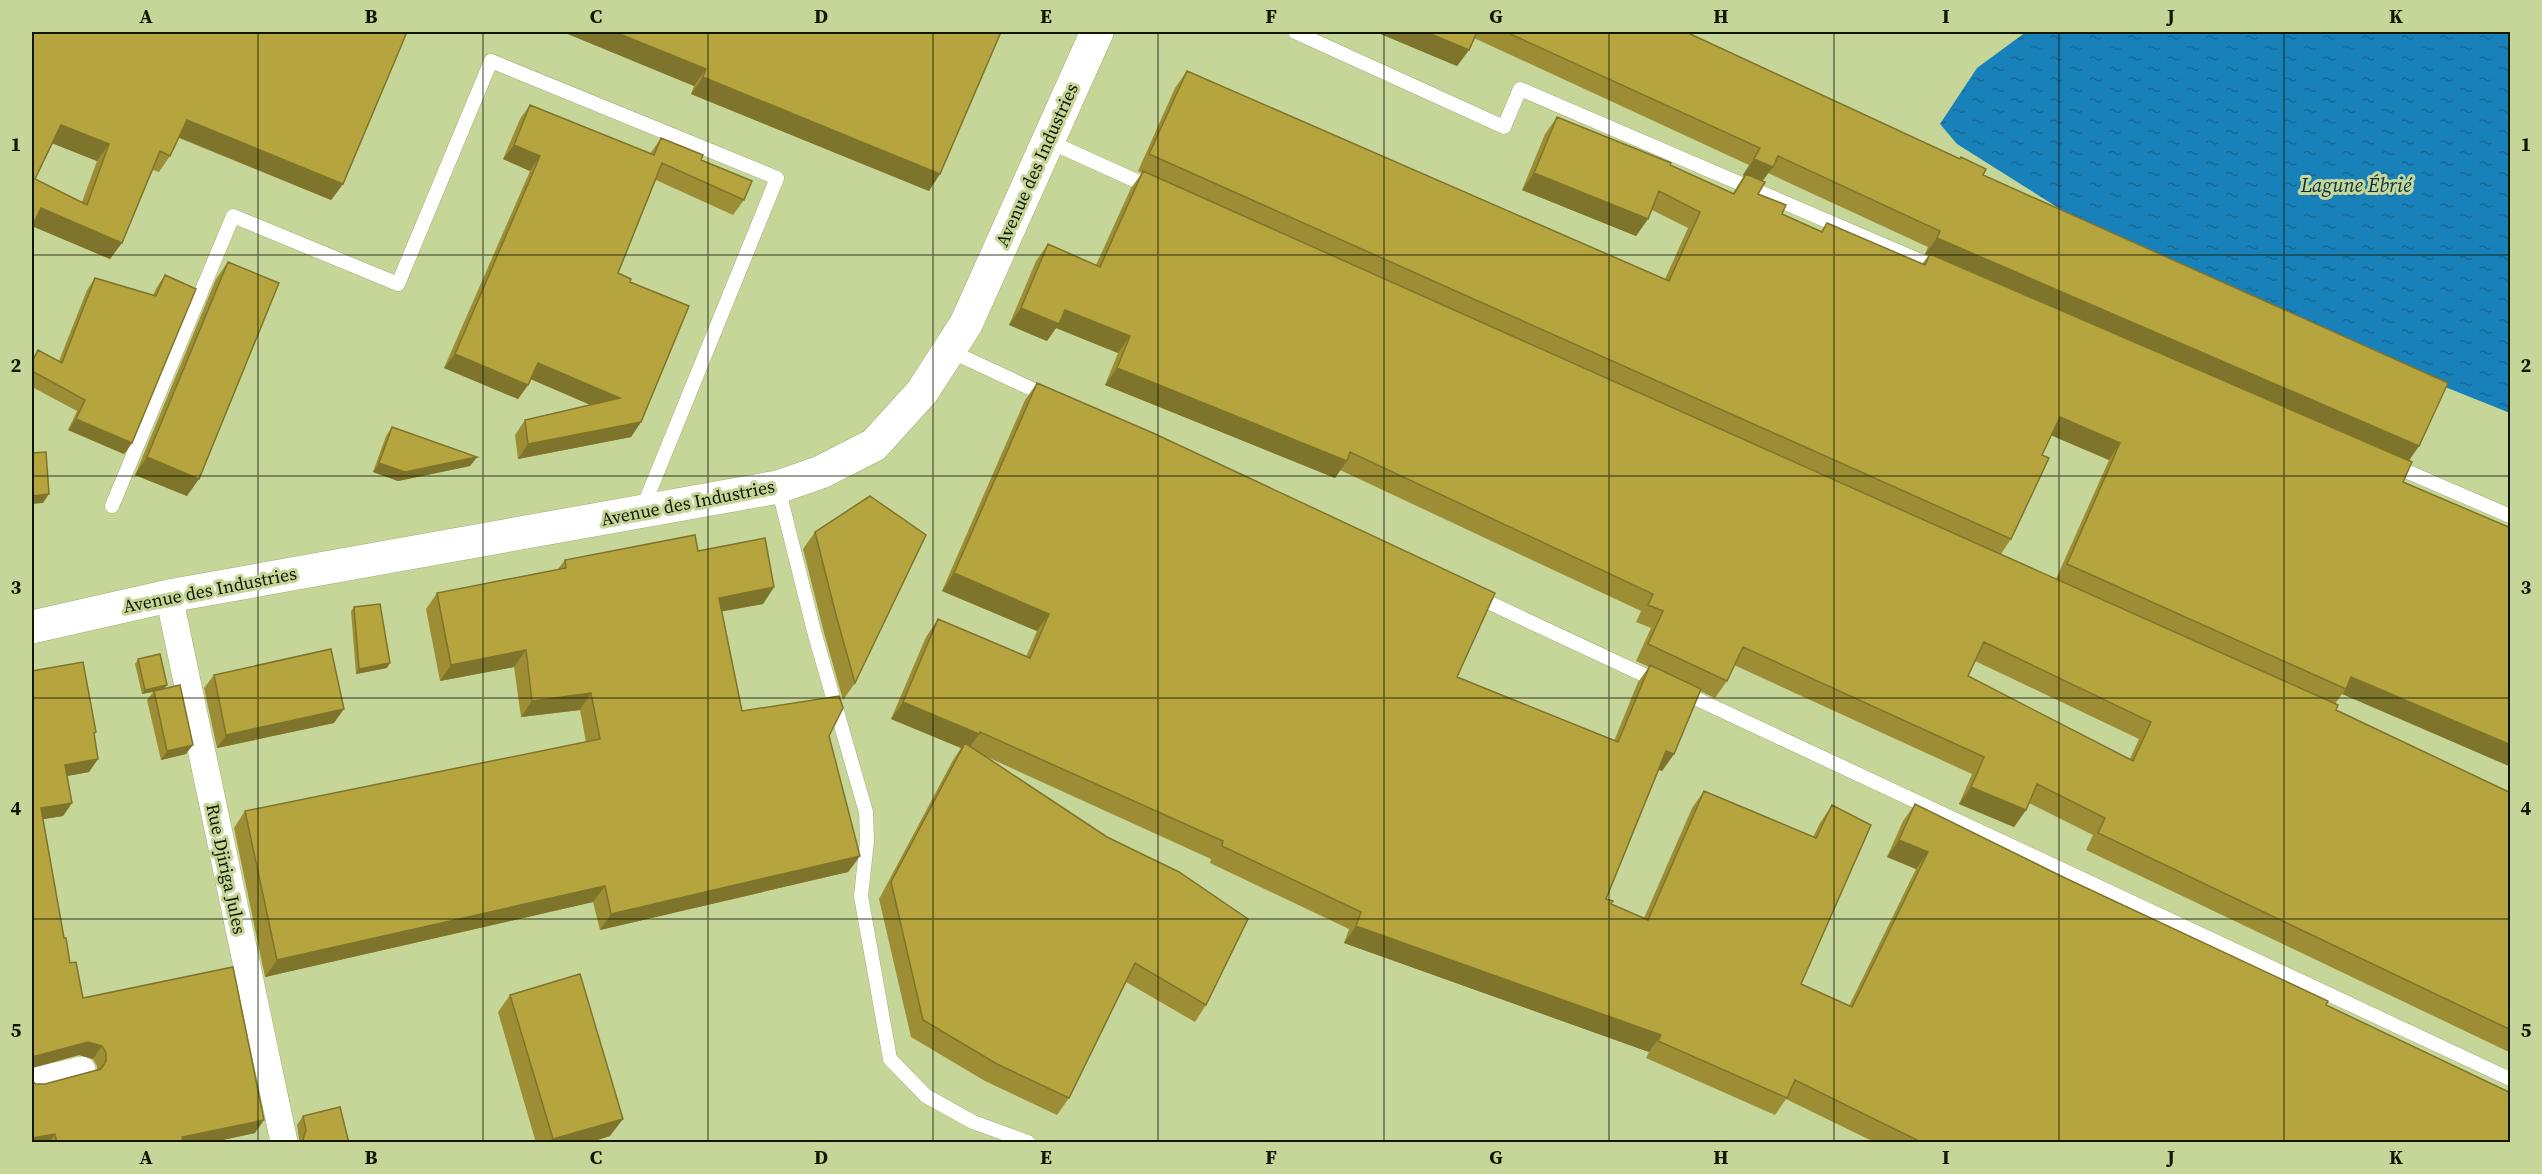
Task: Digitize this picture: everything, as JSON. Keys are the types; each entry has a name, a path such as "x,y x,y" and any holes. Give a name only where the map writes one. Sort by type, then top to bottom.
{"street":[{"name":"Avenue des Industries","path":"32,627 169,596 778,487 821,472 874,445 922,392 966,324 1097,32"},
{"name":"Rue Djiriga Jules","path":"169,596 284,1143"},
{"path":"32,1082 82,1070"}],"lane":[{"path":"1295,32 1504,127 1520,89 1954,276"},
{"path":"112,506 233,216 399,284 491,61 777,178 641,512"},
{"path":"1048,141 1163,193"},
{"path":"948,351 1059,402"},
{"path":"2379,459 2511,516"},
{"path":"778,487 814,635 866,812 867,841 861,896 890,1059 926,1096 973,1122 1028,1143"},
{"path":"1466,591 2511,1078"}],"water":[{"name":"Lagune Ébrié","path":"2026,32 2510,32 2510,413 2163,274 1957,144 1940,124 1977,68"}],"building":[{"path":"32,32 407,32 343,184 187,120 170,156 160,151 122,243 41,208 32,227","holes":["61,125 109,144 87,205 35,179"]},
{"path":"615,32 1001,32 940,174 703,77 706,69"},
{"path":"1426,32 1477,32 1469,50"},
{"path":"1506,32 1686,32 1986,169 1983,175 2448,383 2419,446 1937,238 1940,231 1778,156 1773,167 1754,159 1760,148"},
{"path":"1187,71 1669,281 1700,212 1659,191 1648,219 1534,173 1557,117 1671,163 1670,165 1734,194 1746,174 1765,182 1758,194 1786,205 1782,214 1822,232 1827,223 1925,265 1930,254 2412,462 2403,482 2511,528 2511,745 2351,677 2346,689 2067,564 2120,443 2060,417 2042,455 2049,458 2011,539 1149,154"},
{"path":"530,105 654,155 661,138 703,155 701,160 752,181 744,200 662,163 618,273 631,279 630,282 689,306 641,422 528,444 525,420 620,398 538,363 528,385 455,354 540,156 514,145"},
{"path":"1143,171 2338,705 2336,710 2511,793 2511,1030 2098,833 2105,818 2037,784 2026,810 1971,787 1984,757 1743,647 1727,681 1648,644 1663,611 1648,605 1653,594 1350,452 1347,461 1117,368 1130,336 1065,310 1059,324 1021,308 1048,244 1100,267","holes":["1984,642 2151,722 2133,761 1968,676"]},
{"path":"228,262 279,283 199,479 147,457"},
{"path":"165,275 196,289 132,443 76,419 85,400 32,371 32,362 38,350 62,363 95,278 156,296"},
{"path":"1037,383 1153,433 1495,593 1457,677 1618,742 1650,665 1701,689 1674,754 1666,751 1606,899 1613,901 1611,904 1648,920 1704,791 1816,838 1832,805 1871,825 1801,984 1852,1007 1928,852 1899,840 1915,804 2063,877 2328,1001 2326,1005 2511,1093 2511,1143 1923,1143 1795,1080 1787,1098 1658,1041 1661,1035 1356,926 1361,912 1222,846 1223,841 980,732 979,734 903,702 938,619 1030,658 1049,614 954,573"},
{"path":"392,427 477,457 405,472 379,463"},
{"path":"46,452 49,494 32,496 32,453"},
{"path":"870,496 926,535 855,683 815,532"},
{"path":"695,535 698,551 765,538 774,587 719,598 742,711 839,696 843,708 829,736 860,856 611,914 605,886 277,960 245,811 600,739 591,693 532,701 526,650 451,665 437,593 566,568 565,560"},
{"path":"380,604 390,663 359,669 354,607"},
{"path":"331,649 344,709 226,735 214,675"},
{"path":"160,654 167,685 145,690 138,659"},
{"path":"83,662 96,732 94,733 98,759 65,765 72,803 41,808 64,938 66,938 70,963 76,962 83,998 233,967 264,1120 182,1137 183,1143 57,1143 55,1134 32,1138 32,1081 36,1084 45,1084 101,1069 106,1061 106,1053 102,1046 88,1042 32,1057 32,671"},
{"path":"180,685 193,745 167,751 154,691"},
{"path":"965,743 1107,837 1179,872 1248,919 1206,1005 1135,963 1069,1098 997,1064 923,1020 891,882"},
{"path":"580,974 623,1119 553,1139 510,995"},
{"path":"340,1107 349,1143 302,1143 306,1130 303,1116"}]}
